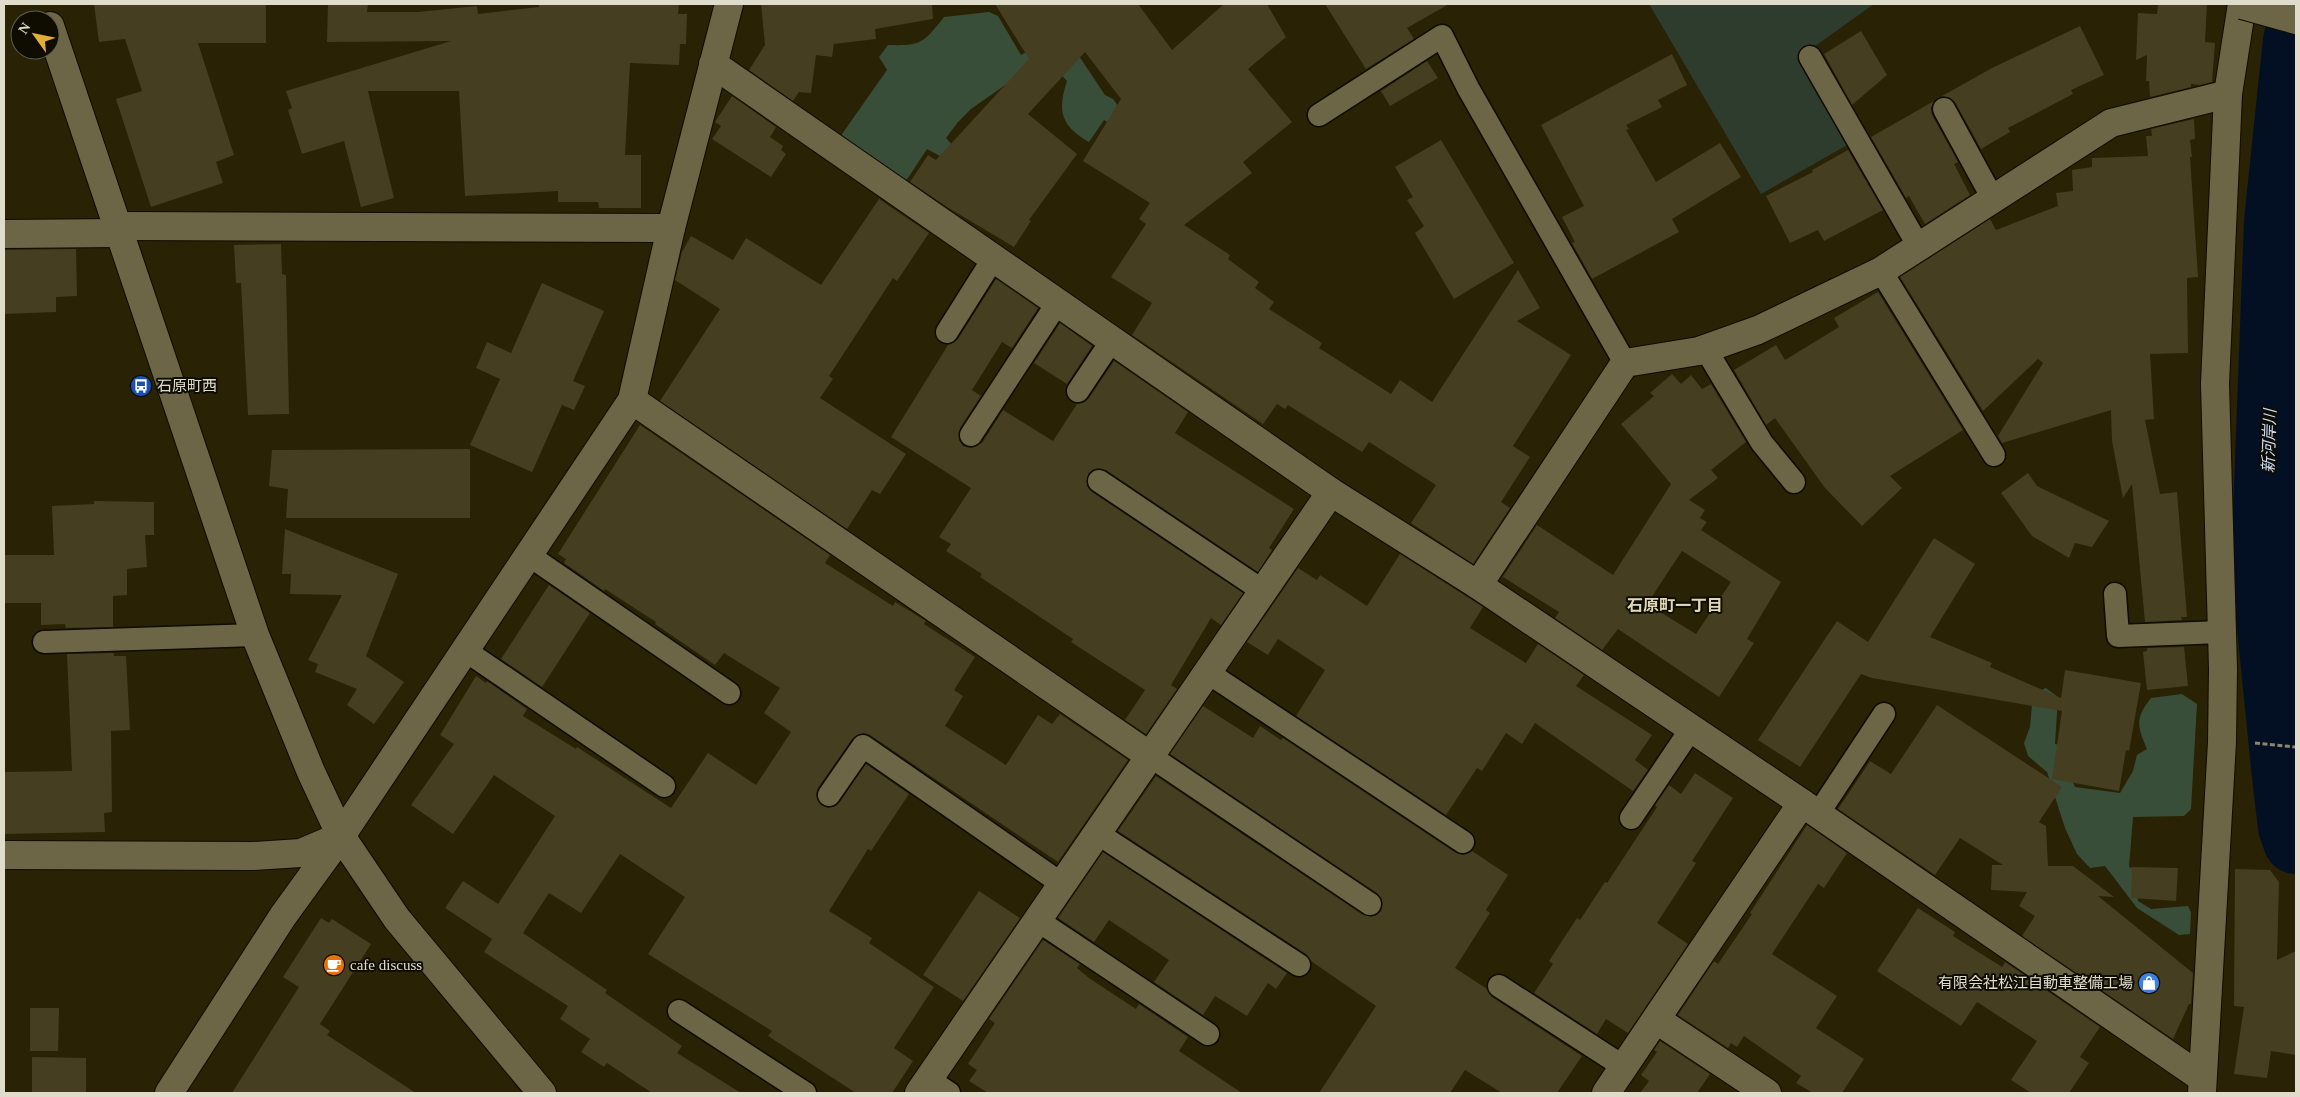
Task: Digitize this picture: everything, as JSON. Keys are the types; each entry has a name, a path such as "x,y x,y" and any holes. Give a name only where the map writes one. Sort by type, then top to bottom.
{"street":[{"path":"169,1093 283,916 341,836 530,556 632,400 671,228 729,4"},
{"path":"2202,1086 2222,742 2215,384 2228,94 2242,4 2296,20"},
{"path":"60,56 255,635 310,772 341,836 397,919 542,1093"},
{"path":"712,64 1331,492 1478,585 1810,809 2202,1086"},
{"path":"1478,585 1625,363 1706,348 1758,330 1881,271 2111,123 2228,94"},
{"path":"4,234 117,229 671,228"},
{"path":"632,400 1150,756"},
{"path":"932,1089 1037,920 1331,492"},
{"path":"1606,1093 1810,809"},
{"path":"4,855 253,856 301,853 341,836"},
{"path":"1657,1020 1767,1093"}],"lane":[{"path":"1319,115 1442,36 1468,88 1625,363"},
{"path":"1810,57 1920,246"},
{"path":"1944,109 1993,199"},
{"path":"947,332 993,259"},
{"path":"1881,271 1994,455"},
{"path":"971,435 1058,302"},
{"path":"1078,391 1112,340"},
{"path":"1706,348 1762,443 1794,482"},
{"path":"1099,481 1263,591"},
{"path":"530,556 729,693"},
{"path":"2115,594 2118,636 2221,632"},
{"path":"44,642 255,635"},
{"path":"466,651 664,786"},
{"path":"1208,672 1463,842"},
{"path":"1810,809 1884,714"},
{"path":"1631,818 1690,729"},
{"path":"829,795 863,746 1062,884"},
{"path":"1150,756 1370,904"},
{"path":"1098,833 1299,965"},
{"path":"1037,920 1208,1034"},
{"path":"1499,986 1624,1067"},
{"path":"679,1011 805,1093"}],"path":[{"path":"2251,743 2296,748"}],"green space":[{"path":"1649,4 1874,4 1797,59 1849,144 1761,194"},
{"path":"989,12 998,16 1021,55 1061,29 1105,95 1113,99 1142,139 1130,135 1104,120 1089,142 1072,130 1067,124 1062,109 1067,81 1055,68 1028,69 971,109 946,138 954,147 949,161 927,149 908,178 900,186 837,148 842,134 887,70 879,57 888,45 908,45 921,41 926,38 944,17"},
{"path":"2296,211 2296,529 2289,480 2291,418 2285,304 2289,274 2282,242 2288,225"},
{"path":"2046,688 2058,697 2055,744 2068,747 2067,769 2075,787 2120,793 2133,771 2137,755 2147,749 2139,722 2142,711 2151,698 2182,694 2197,704 2191,809 2184,816 2133,817 2129,867 2135,869 2138,901 2151,909 2188,906 2191,913 2190,934 2179,935 2137,908 2105,866 2090,868 2077,854 2065,828 2047,772 2028,756 2024,743 2030,727 2033,694"}],"building":[{"path":"94,4 266,4 266,43 198,43 234,155 216,162 223,183 151,207 116,99 142,91 125,39 99,42"},
{"path":"328,4 368,4 367,12 418,12 477,6 478,14 539,7 539,4 679,4 678,14 687,14 686,44 680,44 679,65 630,63 625,155 641,155 641,208 599,208 598,202 558,202 558,191 465,196 459,91 368,91 394,198 361,207 344,141 302,154 288,110 292,108 286,91 451,41 327,42"},
{"path":"761,4 932,4 933,19 875,29 876,39 834,44 832,57 816,55 811,93 799,92 793,101 749,70 765,45"},
{"path":"995,4 1138,4 1172,50 1224,4 1267,4 1286,37 1248,69 1292,122 1243,162 1252,173 1184,225 1230,255 1228,259 1259,282 1255,288 1274,302 1269,309 1322,343 1319,348 1391,394 1400,380 1432,402 1518,270 1540,308 1517,321 1571,355 1513,446 1530,457 1501,502 1510,508 1473,564 1411,523 1436,485 1369,442 1362,452 1288,405 1285,409 1277,404 1263,424 1132,335 1152,303 1111,277 1146,224 1139,219 1150,203 1083,161 1121,99 1085,52 1028,114 1077,154 1029,220 1031,221 1014,247 947,207 910,182 928,155 936,160 1029,59"},
{"path":"1325,4 1449,4 1407,28 1414,39 1366,69"},
{"path":"2158,4 2207,4 2205,42 2215,43 2212,82 2200,85 2191,84 2191,87 2150,97 2149,81 2146,81 2147,55 2136,60 2138,13 2157,14"},
{"path":"2080,26 2104,75 2071,90 2073,94 2008,128 2010,132 1981,149 1955,102 1950,98 1942,96 1992,68"},
{"path":"1861,31 1887,75 1852,105 1824,54"},
{"path":"1672,54 1687,85 1658,100 1662,107 1626,125 1629,129 1626,130 1656,182 1720,143 1741,177 1672,219 1679,232 1592,279 1572,243 1575,242 1562,217 1584,206 1541,125"},
{"path":"1427,61 1438,78 1390,106 1381,91"},
{"path":"732,96 776,127 770,137 783,146 781,150 786,154 771,177 712,139 721,126 715,122"},
{"path":"1934,101 1931,108 1932,115 1958,162 1954,164 1970,195 1925,224 1909,196 1906,198 1871,137"},
{"path":"2194,119 2195,139 2190,140 2192,157 2190,157 2198,277 2187,278 2188,353 2150,354 2154,419 2145,420 2160,494 2177,492 2187,617 2181,617 2182,620 2145,622 2132,484 2123,498 2112,441 2111,410 2002,443 1998,436 2043,363 2038,359 1983,411 1900,277 1990,219 1996,230 2058,206 2056,193 2073,191 2072,170 2092,167 2092,158 2148,156 2146,136 2152,136 2151,129"},
{"path":"1441,140 1514,263 1454,299 1415,233 1424,226 1407,200 1413,197 1395,167"},
{"path":"1848,150 1883,210 1824,241 1818,230 1790,243 1766,196 1813,172 1812,170"},
{"path":"879,199 929,233 897,281 893,278 829,376 833,379 820,398 906,454 880,494 872,490 847,529 660,401 720,309 675,280 682,252 691,236 733,260 746,238 821,285"},
{"path":"281,244 282,274 286,275 289,414 248,415 241,283 236,283 234,245"},
{"path":"76,249 77,296 56,297 56,312 4,314 4,250"},
{"path":"996,279 1038,308 1012,348 1002,342 972,390 981,396 960,428 959,440 963,446 971,448 982,443 1003,410 1053,441 1077,404 1083,403 1089,398 1114,361 1188,412 1175,433 1294,509 1269,548 1272,550 1258,572 1106,470 1094,469 1088,474 1087,486 1092,492 1243,593 1221,625 1211,618 1171,685 1177,689 1146,734 1125,720 1145,690 1071,642 1073,639 980,577 982,574 946,551 951,544 939,537 971,488 891,437 948,345 958,339"},
{"path":"542,283 604,311 573,381 585,386 574,410 562,405 532,472 470,445 500,379 476,368 487,342 511,353"},
{"path":"1878,292 1963,430 1890,476 1902,488 1862,526 1825,488 1775,418 1766,425 1734,370 1776,345 1785,360 1839,327 1834,318"},
{"path":"1060,323 1092,346 1067,384 1034,363"},
{"path":"1672,374 1681,384 1691,375 1702,389 1711,384 1746,442 1711,470 1718,478 1689,500 1705,510 1700,518 1707,522 1701,530 1781,582 1747,639 1754,643 1719,697 1618,629 1602,650 1555,618 1559,612 1503,577 1500,581 1537,525 1613,575 1671,484 1621,424 1654,396 1650,393","holes":["1682,551 1731,582 1696,634 1647,604"]},
{"path":"640,425 830,555 825,563 893,606 895,602 926,621 924,624 975,657 954,690 963,696 945,726 1006,765 1038,715 1052,724 1060,714 1128,760 1058,862 870,735 864,733 852,739 818,788 816,794 821,805 828,808 839,803 866,764 909,794 871,851 868,849 829,911 872,938 869,943 934,987 894,1048 913,1061 892,1093 856,1093 768,1036 772,1031 648,954 685,897 620,854 581,913 549,893 523,933 607,990 605,993 682,1046 677,1053 741,1093 652,1093 607,1063 604,1067 581,1052 590,1039 560,1019 568,1006 484,952 492,939 445,908 463,881 498,904 555,816 494,775 453,834 411,805 454,744 440,735 476,676 486,683 487,681 527,709 523,716 576,749 577,747 671,808 708,753 756,785 791,732 764,713 780,688 724,653 715,665 655,624 656,622 605,589 604,591 564,563 566,559 558,554"},
{"path":"470,449 470,518 286,518 288,489 269,486 272,450"},
{"path":"2028,473 2037,486 2109,521 2092,547 2075,543 2069,558 2032,536 2001,493"},
{"path":"94,501 154,502 154,535 145,535 147,567 127,569 127,595 113,596 113,627 66,628 65,624 41,625 41,603 4,603 4,555 54,555 52,506 94,504"},
{"path":"285,529 398,574 366,656 404,682 374,724 347,705 357,689 315,672 318,664 308,660 342,595 290,594 291,574 282,574"},
{"path":"1934,538 1975,564 1930,637 1992,663 1990,667 2061,698 2065,670 2141,683 2129,751 2126,750 2119,791 2052,779 2062,711 1872,678 1861,674 1800,767 1758,740 1837,621 1868,642"},
{"path":"1400,554 1483,607 1470,628 1526,663 1538,644 1584,675 1576,686 1652,735 1635,760 1648,770 1633,791 1535,723 1522,744 1506,733 1482,771 1477,768 1446,815 1296,716 1325,670 1278,639 1268,655 1247,642 1298,568 1317,580 1320,575 1367,606"},
{"path":"549,585 590,613 542,687 501,659"},
{"path":"2184,647 2188,686 2147,690 2143,652 2147,651 2147,648"},
{"path":"114,653 114,656 126,656 130,730 111,731 112,812 104,813 105,832 4,834 4,772 72,771 67,654"},
{"path":"1937,705 2062,787 2039,822 2046,826 2048,866 2073,866 2114,897 2098,896 2193,973 2191,1004 2189,1004 2173,1039 2022,936 2035,916 2019,906 2027,892 1991,890 1992,865 2003,865 1960,838 1935,875 1838,809 1870,761 1891,774"},
{"path":"1203,706 1253,738 1260,726 1281,740 1283,738 1456,853 1463,855 1472,851 1508,875 1486,910 1490,913 1455,968 1487,989 1492,997 1582,1056 1557,1093 1502,1093 1465,1070 1450,1093 1319,1093 1376,1006 1311,961 1306,954 1118,831 1156,776 1363,915 1375,916 1381,911 1382,899 1377,893 1170,754"},
{"path":"1695,773 1733,798 1692,861 1696,863 1657,923 1688,944 1628,1033 1606,1019 1597,1034 1534,993 1553,964 1549,961 1577,918 1580,920 1605,882 1607,883 1657,807 1655,805 1669,785 1681,794"},
{"path":"1807,825 1847,853 1824,888 1818,884 1772,954 1837,996 1816,1028 1864,1059 1842,1093 1813,1093 1796,1083 1801,1076 1744,1036 1737,1047 1731,1043 1728,1048 1678,1015 1714,961 1718,964 1752,914 1750,913"},
{"path":"1103,852 1287,973 1276,989 1268,983 1247,1016 1215,996 1203,1015 1154,982 1169,960 1109,920 1094,942 1058,918"},
{"path":"2132,867 2178,868 2176,901 2131,898"},
{"path":"2235,869 2270,870 2279,882 2277,960 2296,951 2296,1055 2271,1051 2267,1078 2234,1074 2244,1007 2234,1006"},
{"path":"979,891 1020,918 963,1001 923,975"},
{"path":"1918,908 1955,932 1953,936 2002,967 2005,962 2100,1027 2080,1057 2089,1063 2069,1093 2031,1093 2011,1080 2037,1041 1977,1002 1961,1026 1877,971"},
{"path":"321,918 329,923 332,919 371,944 320,1024 330,1031 327,1035 416,1093 232,1093 299,987 283,977"},
{"path":"1043,940 1080,964 1077,968 1089,978 1136,1009 1139,1004 1188,1037 1179,1051 1242,1093 988,1093 969,1081 977,1070 968,1064 995,1023 989,1019"},
{"path":"30,1008 59,1008 58,1051 30,1051"},
{"path":"1660,1041 1710,1074 1697,1093 1640,1093 1649,1081 1641,1075 1657,1052 1654,1050"},
{"path":"32,1057 86,1058 86,1093 32,1093"}],"waterway":[{"name":"新河岸川","path":"2296,40 2277,222 2264,567 2285,776 2291,827 2296,841"}],"place":[{"name":"石原町西","path":"141,386"},
{"name":"cafe discuss","path":"334,965"},
{"name":"有限会社松江自動車整備工場","path":"2149,983"}],"district":[{"name":"石原町一丁目","path":"1675,605"}]}
